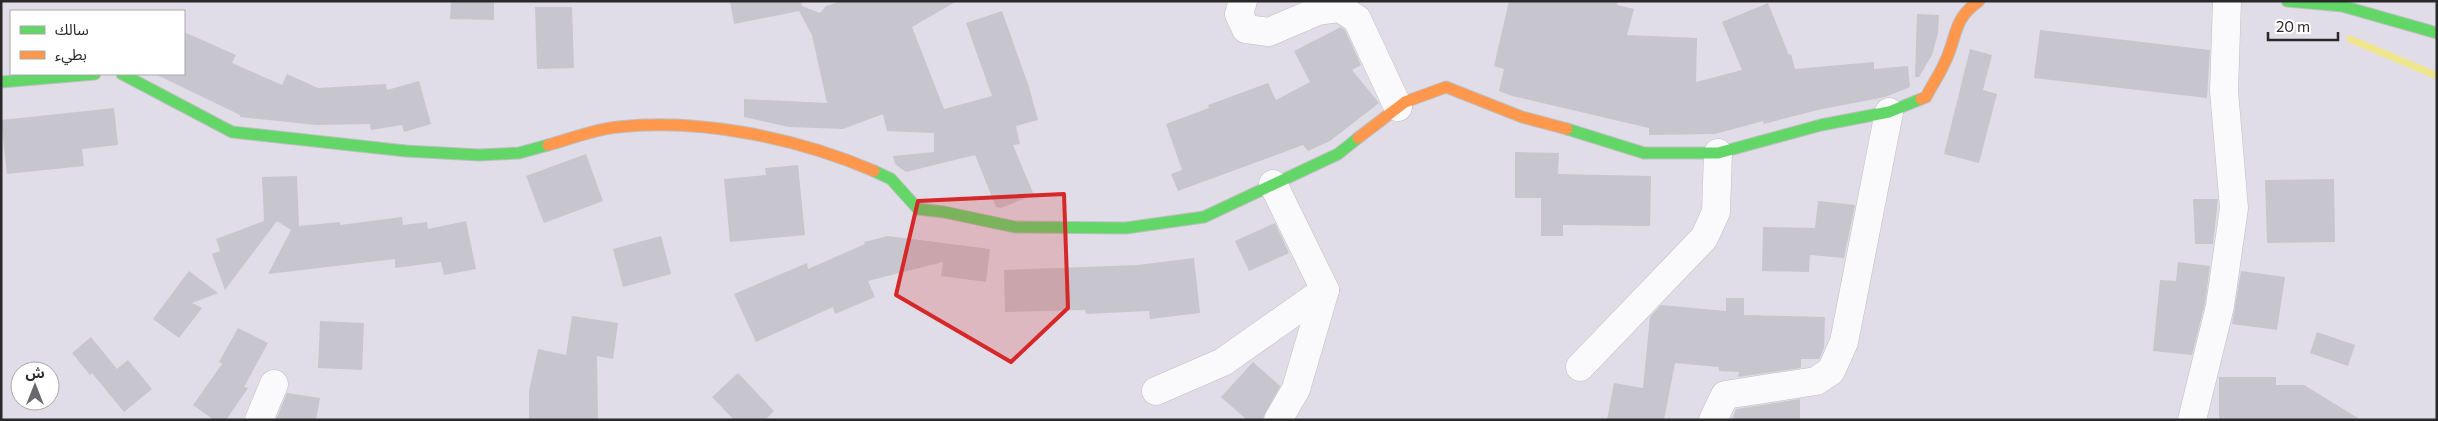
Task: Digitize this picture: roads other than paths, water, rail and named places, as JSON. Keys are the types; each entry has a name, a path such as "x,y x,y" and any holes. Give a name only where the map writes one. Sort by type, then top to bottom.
{"street":[{"path":"1242,1 1239,14 1246,29 1268,32 1318,11 1340,8 1357,19 1398,107"},
{"path":"2192,420 2220,306 2234,208 2224,91 2227,1"},
{"path":"2287,1 2342,6 2437,33"},
{"path":"124,75 232,132 406,151 479,155 519,154 616,127 677,124 744,133 834,154 891,178 918,209 944,212 1015,227 1126,228 1204,217 1338,154 1405,102 1446,87 1522,118 1597,137 1644,154 1718,154 1821,125 1889,112 1926,97 1946,61 1957,25 1968,4"},
{"path":"1,82 83,75"},
{"path":"1713,420 1725,395 1816,381 1831,371 1844,342 1889,112"},
{"path":"1580,367 1704,238 1716,212 1718,154"},
{"path":"1273,184 1325,290 1296,390 1278,420"},
{"path":"1156,391 1224,362 1325,290"},
{"path":"259,420 274,384"}],"waterway":[{"path":"2350,39 2437,76"}]}
